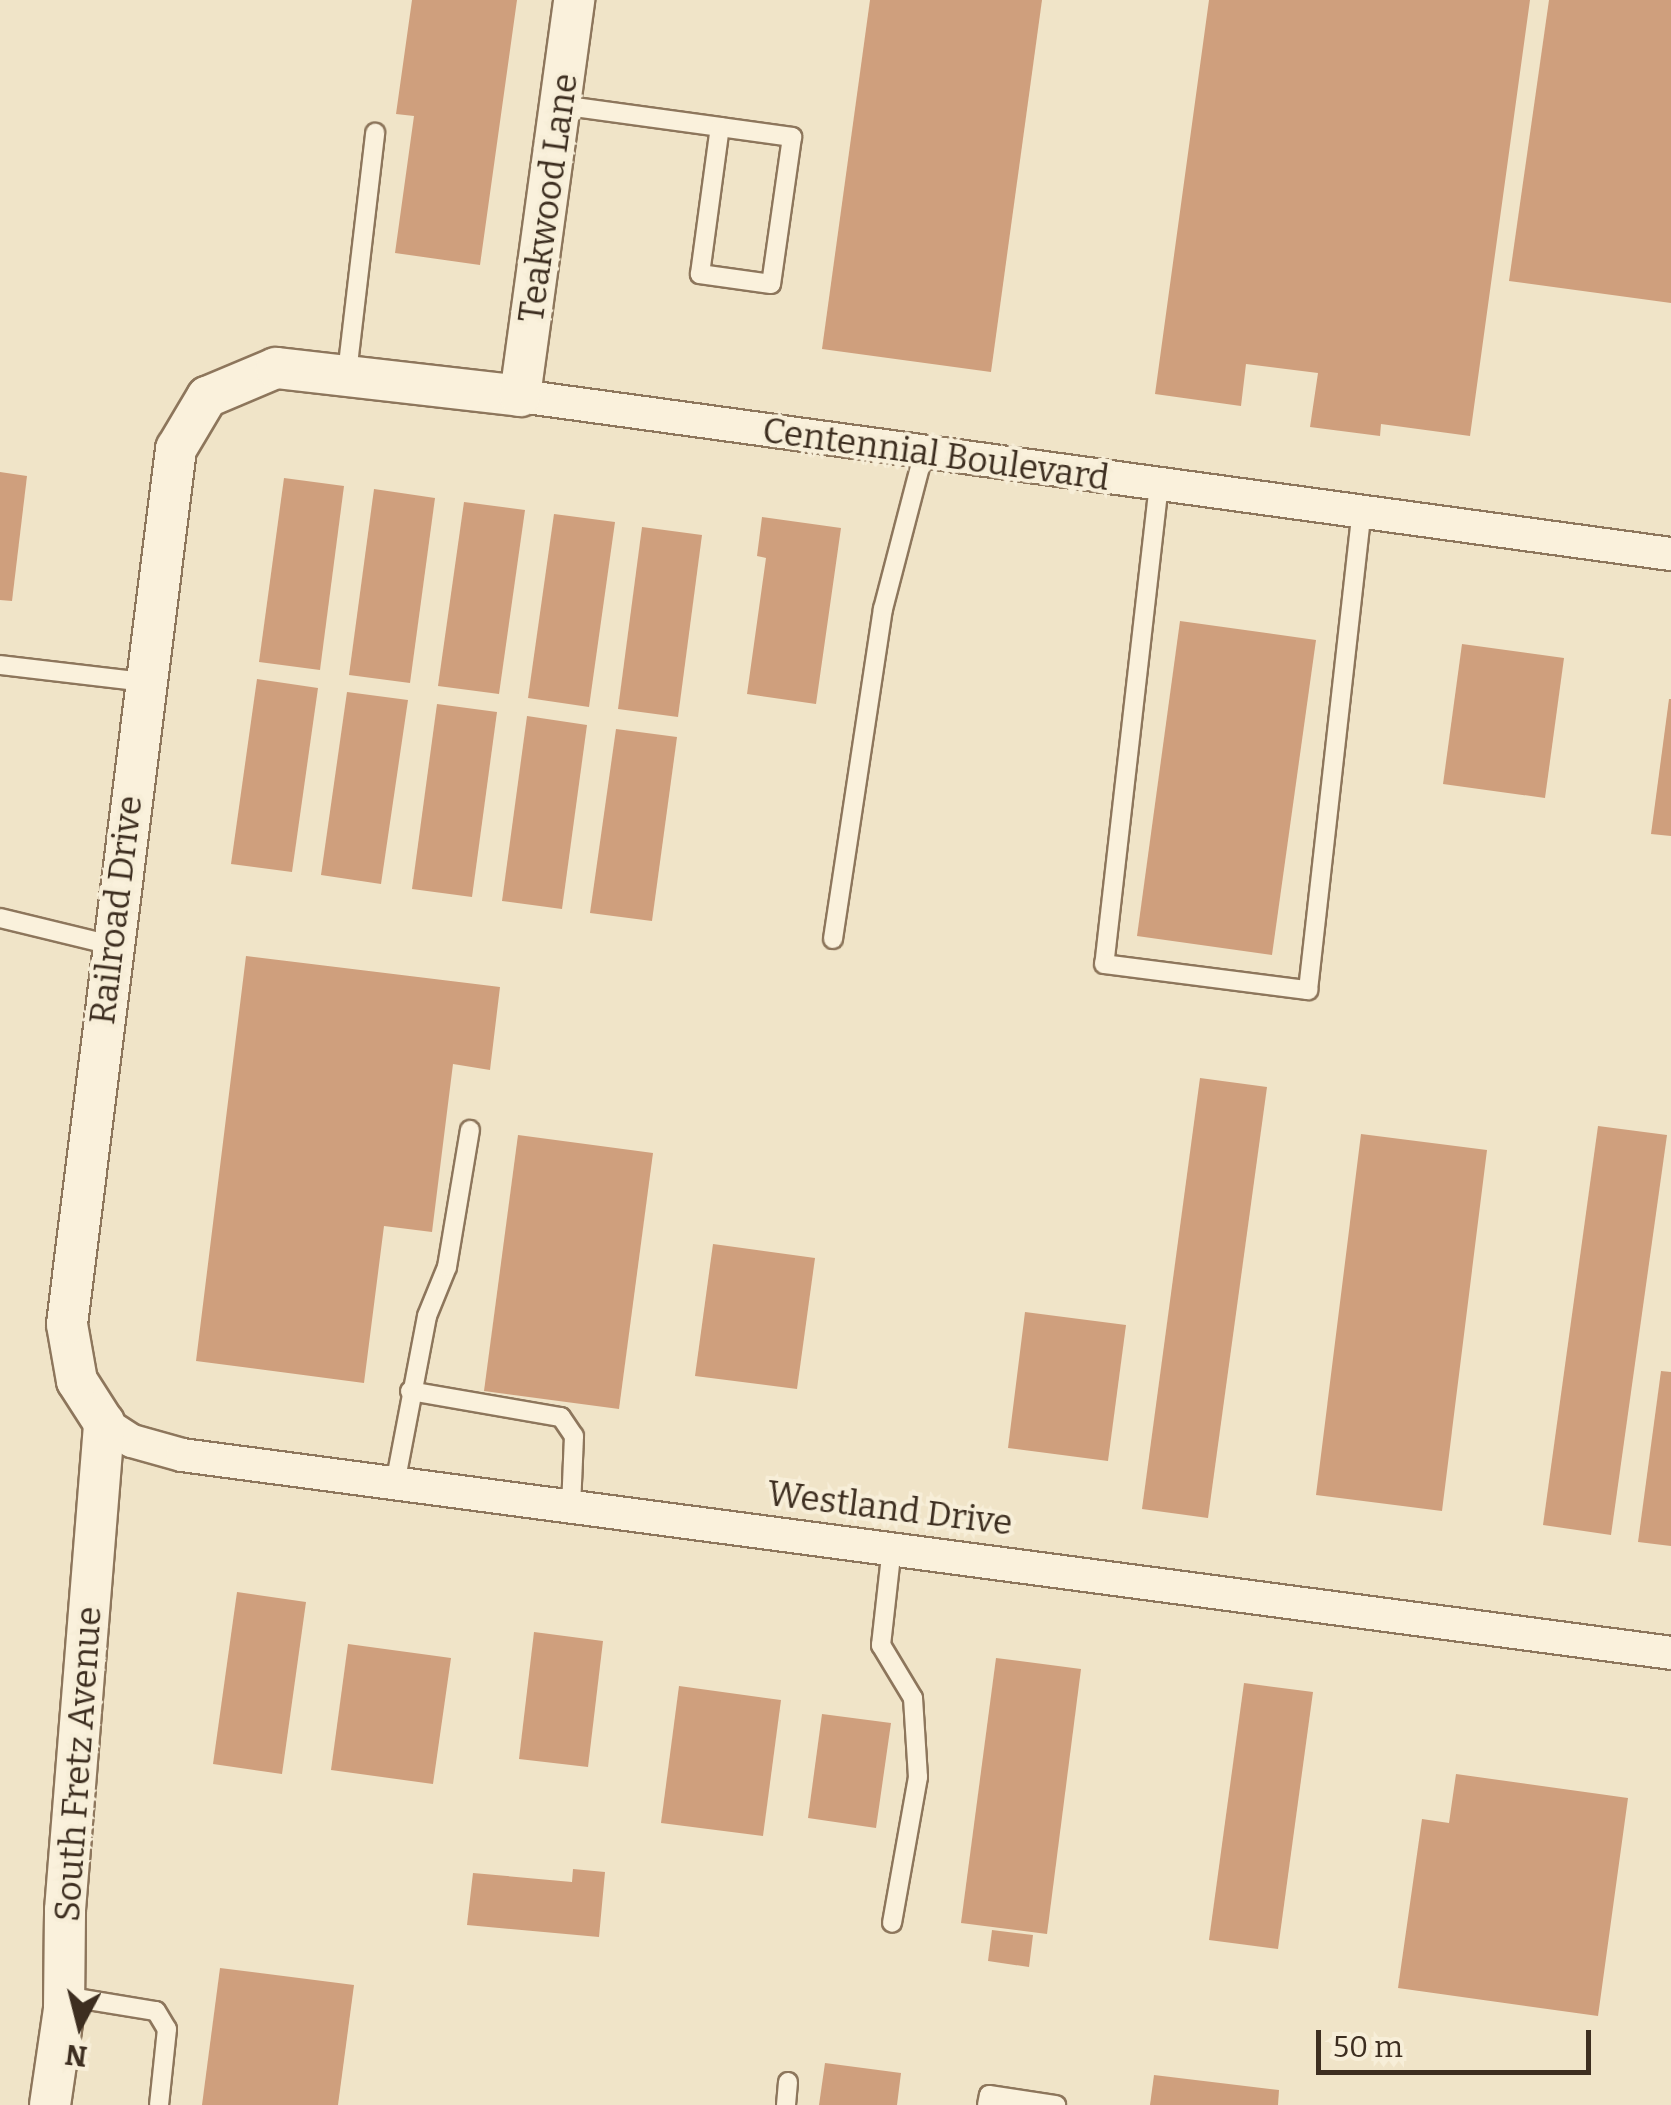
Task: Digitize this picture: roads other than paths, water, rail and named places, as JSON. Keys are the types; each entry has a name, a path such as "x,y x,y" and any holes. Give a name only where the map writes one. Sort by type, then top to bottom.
{"street":[{"name":"Teakwood Lane","path":"520,396 574,0"},
{"name":"Centennial Boulevard","path":"208,397 276,368 346,372 1671,554"},
{"name":"Railroad Drive","path":"104,1423 77,1381 66,1324 170,475 190,418 208,397"},
{"name":"Westland Drive","path":"104,1423 132,1441 170,1452 1671,1653"},
{"name":"South Fretz Avenue","path":"50,2105 64,1996 65,1910 104,1423"}],"lane":[{"path":"560,104 720,126 792,136 772,284 700,274 720,126"},
{"path":"346,372 375,133"},
{"path":"833,939 883,610 924,452"},
{"path":"1159,484 1104,964 1308,990 1362,511"},
{"path":"0,666 145,682"},
{"path":"0,918 112,945"},
{"path":"395,1484 427,1316 447,1267 470,1130"},
{"path":"410,1392 561,1417 574,1436 570,1508"},
{"path":"892,1548 881,1645 913,1698 918,1777 892,1923"},
{"path":"64,1996 156,2012 167,2029 159,2105"},
{"path":"786,2105 788,2082"},
{"path":"988,2105 989,2095 1056,2105"}]}
